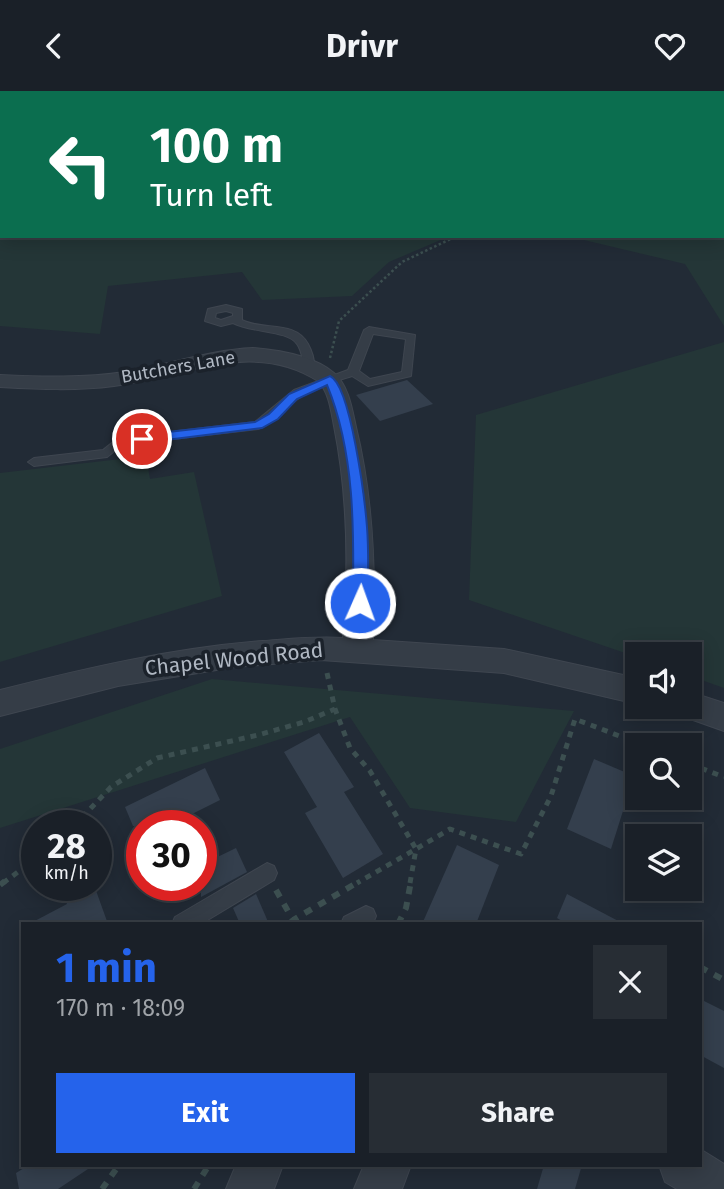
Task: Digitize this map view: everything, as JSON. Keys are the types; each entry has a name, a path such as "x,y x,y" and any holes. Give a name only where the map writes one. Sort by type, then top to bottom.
{"street":[{"name":"Butchers Lane","path":"0,381 49,383 125,379 252,354 282,359 321,375"},
{"path":"321,375 338,397 351,450 360,529 362,580 357,649"},
{"name":"Chapel Wood Road","path":"0,703 118,673 235,655 321,648 504,661 625,688"},
{"path":"702,709 724,717"},
{"path":"250,1189 259,1167"},
{"path":"378,1189 387,1167"},
{"path":"685,1167 721,1189"}],"lane":[{"path":"235,320 247,326 297,336 306,345 321,375"},
{"path":"34,462 107,453 118,442 258,425 274,416 321,375 353,372 368,383 407,374 411,337 369,330 353,372"},
{"path":"189,922 209,916 267,873"}],"path":[{"path":"321,375 339,321 402,262 453,238"},
{"path":"321,648 335,709 350,748 370,771 416,849 406,908 399,922"},
{"path":"90,810 111,787 157,758 270,732 335,709"},
{"path":"267,873 293,920 450,829 520,854 551,796 575,719 625,738"},
{"path":"702,769 724,777"},
{"path":"0,885 21,870"},
{"path":"702,968 724,980"},
{"path":"102,1189 118,1167"},
{"path":"194,1189 208,1167"}],"shaded area":[{"path":"0,238 445,238 389,262 352,296 262,300 242,272 108,286 100,334 0,326"},
{"path":"575,238 724,238 724,326 685,264"},
{"path":"724,342 724,688 702,680 702,642 625,642 625,653 469,600 476,415"},
{"path":"146,456 150,479 194,472 222,596 0,662 0,473"},
{"path":"212,679 574,711 516,822 410,808 350,717 57,810 21,810 21,821 0,828 0,749"}],"building":[{"path":"407,380 433,404 380,421 356,395"},
{"path":"319,733 354,787 344,792 383,854 343,878 305,813 317,807 284,752"},
{"path":"594,759 625,772 625,805 611,849 567,829"},
{"path":"205,768 220,800 200,810 126,810 125,807"},
{"path":"457,845 499,865 477,922 423,922"},
{"path":"236,848 247,872 217,888 217,857"},
{"path":"256,894 268,922 239,922 233,908"},
{"path":"567,894 620,922 564,922 557,918"},
{"path":"66,901 100,901 107,922 33,922 67,904"},
{"path":"702,1000 724,1011 724,1068 702,1056"},
{"path":"26,1167 91,1167 58,1189 19,1189 16,1173"},
{"path":"543,1167 581,1167 575,1189 537,1189"}],"route":[{"path":"142,439 258,425 274,416 305,389 330,380 338,397 351,450 360,529 360,603"}]}
